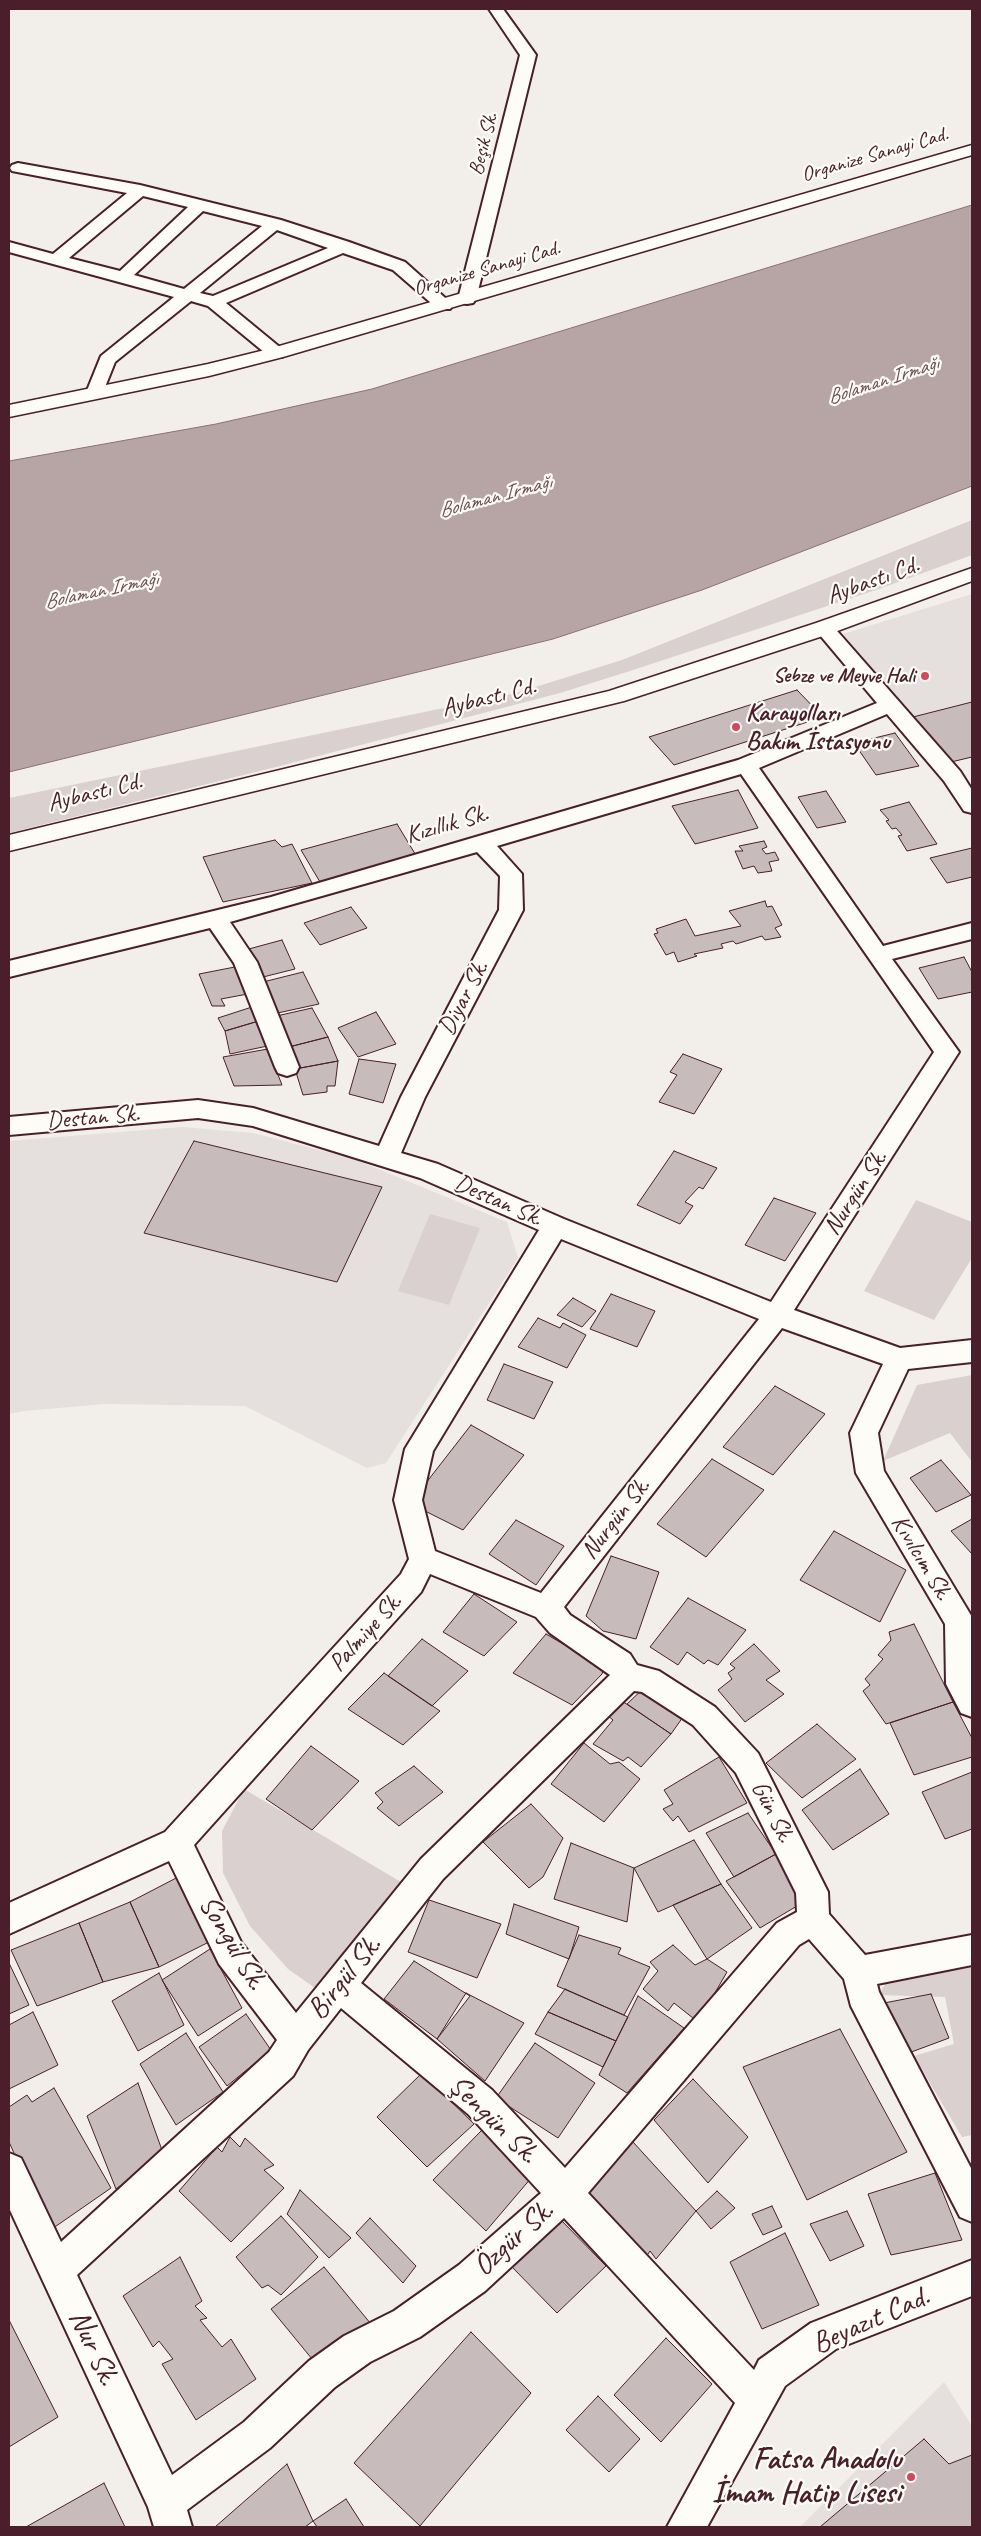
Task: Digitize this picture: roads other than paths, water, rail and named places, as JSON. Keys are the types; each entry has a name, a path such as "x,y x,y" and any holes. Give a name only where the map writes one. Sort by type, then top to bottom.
{"street":[{"name":"Beşik Sk.","path":"467,299 528,55 496,9"},
{"name":"Organize Sanayi Cad.","path":"11,407 96,394 209,370 276,353 467,299 972,150"},
{"path":"18,168 140,190 275,224 399,266 444,305"},
{"path":"56,260 140,190"},
{"path":"124,278 130,269 200,205"},
{"path":"96,394 107,360 275,224"},
{"path":"214,302 325,256 343,246"},
{"path":"9,247 214,302 276,353"},
{"name":"Aybastı Cd.","path":"9,843 616,696 824,628 972,574"},
{"path":"824,628 892,705 962,774 972,806"},
{"name":"Kızıllık Sk.","path":"9,969 274,904 746,765 892,705"},
{"name":"Nurgün Sk.","path":"546,1608 777,1315 946,1052 746,765"},
{"name":"Diyar Sk.","path":"386,1158 413,1097 511,910 511,874 482,843"},
{"path":"216,919 245,962 287,1067"},
{"path":"877,955 972,931"},
{"name":"Destan Sk.","path":"9,1126 198,1109 253,1118 429,1171 555,1226 777,1315 899,1358 972,1351"},
{"path":"555,1226 419,1449 408,1500 423,1559 546,1608 560,1624 619,1662 628,1678"},
{"name":"Kıvılcım Sk.","path":"899,1358 864,1433 870,1473 966,1620 961,1684 972,1704"},
{"name":"Palmiye Sk.","path":"9,1920 176,1842 411,1583 423,1559"},
{"name":"Gün Sk.","path":"628,1678 648,1680 704,1716 747,1763 812,1892 813,1920"},
{"name":"Birgül Sk.","path":"56,2270 281,2064 296,2039 432,1869 628,1678"},
{"name":"Songül Sk.","path":"176,1842 230,1953 296,2039"},
{"path":"813,1920 859,1972 863,1995 972,2205"},
{"name":"Özgür Sk.","path":"170,2515 322,2374 357,2350 408,2324 472,2278 566,2193 788,1934 813,1920"},
{"path":"859,1972 972,1950"},
{"name":"Şengün Sk.","path":"339,1986 480,2102 756,2399"},
{"name":"Nur Sk.","path":"9,2170 170,2515"},
{"name":"Beyazıt Cad.","path":"686,2527 772,2373 824,2336 972,2278"}],"water":[{"name":"Bolaman Irmağı","path":"972,205 972,486 702,590 553,639 9,772 9,461 216,424 372,389"}],"place":[{"name":"Sebze ve Meyve Hali","path":"925,676"},
{"name":"Karayolları Bakım İstasyonu","path":"736,727"},
{"name":"Fatsa Anadolu İmam Hatip Lisesi","path":"911,2477"}]}
